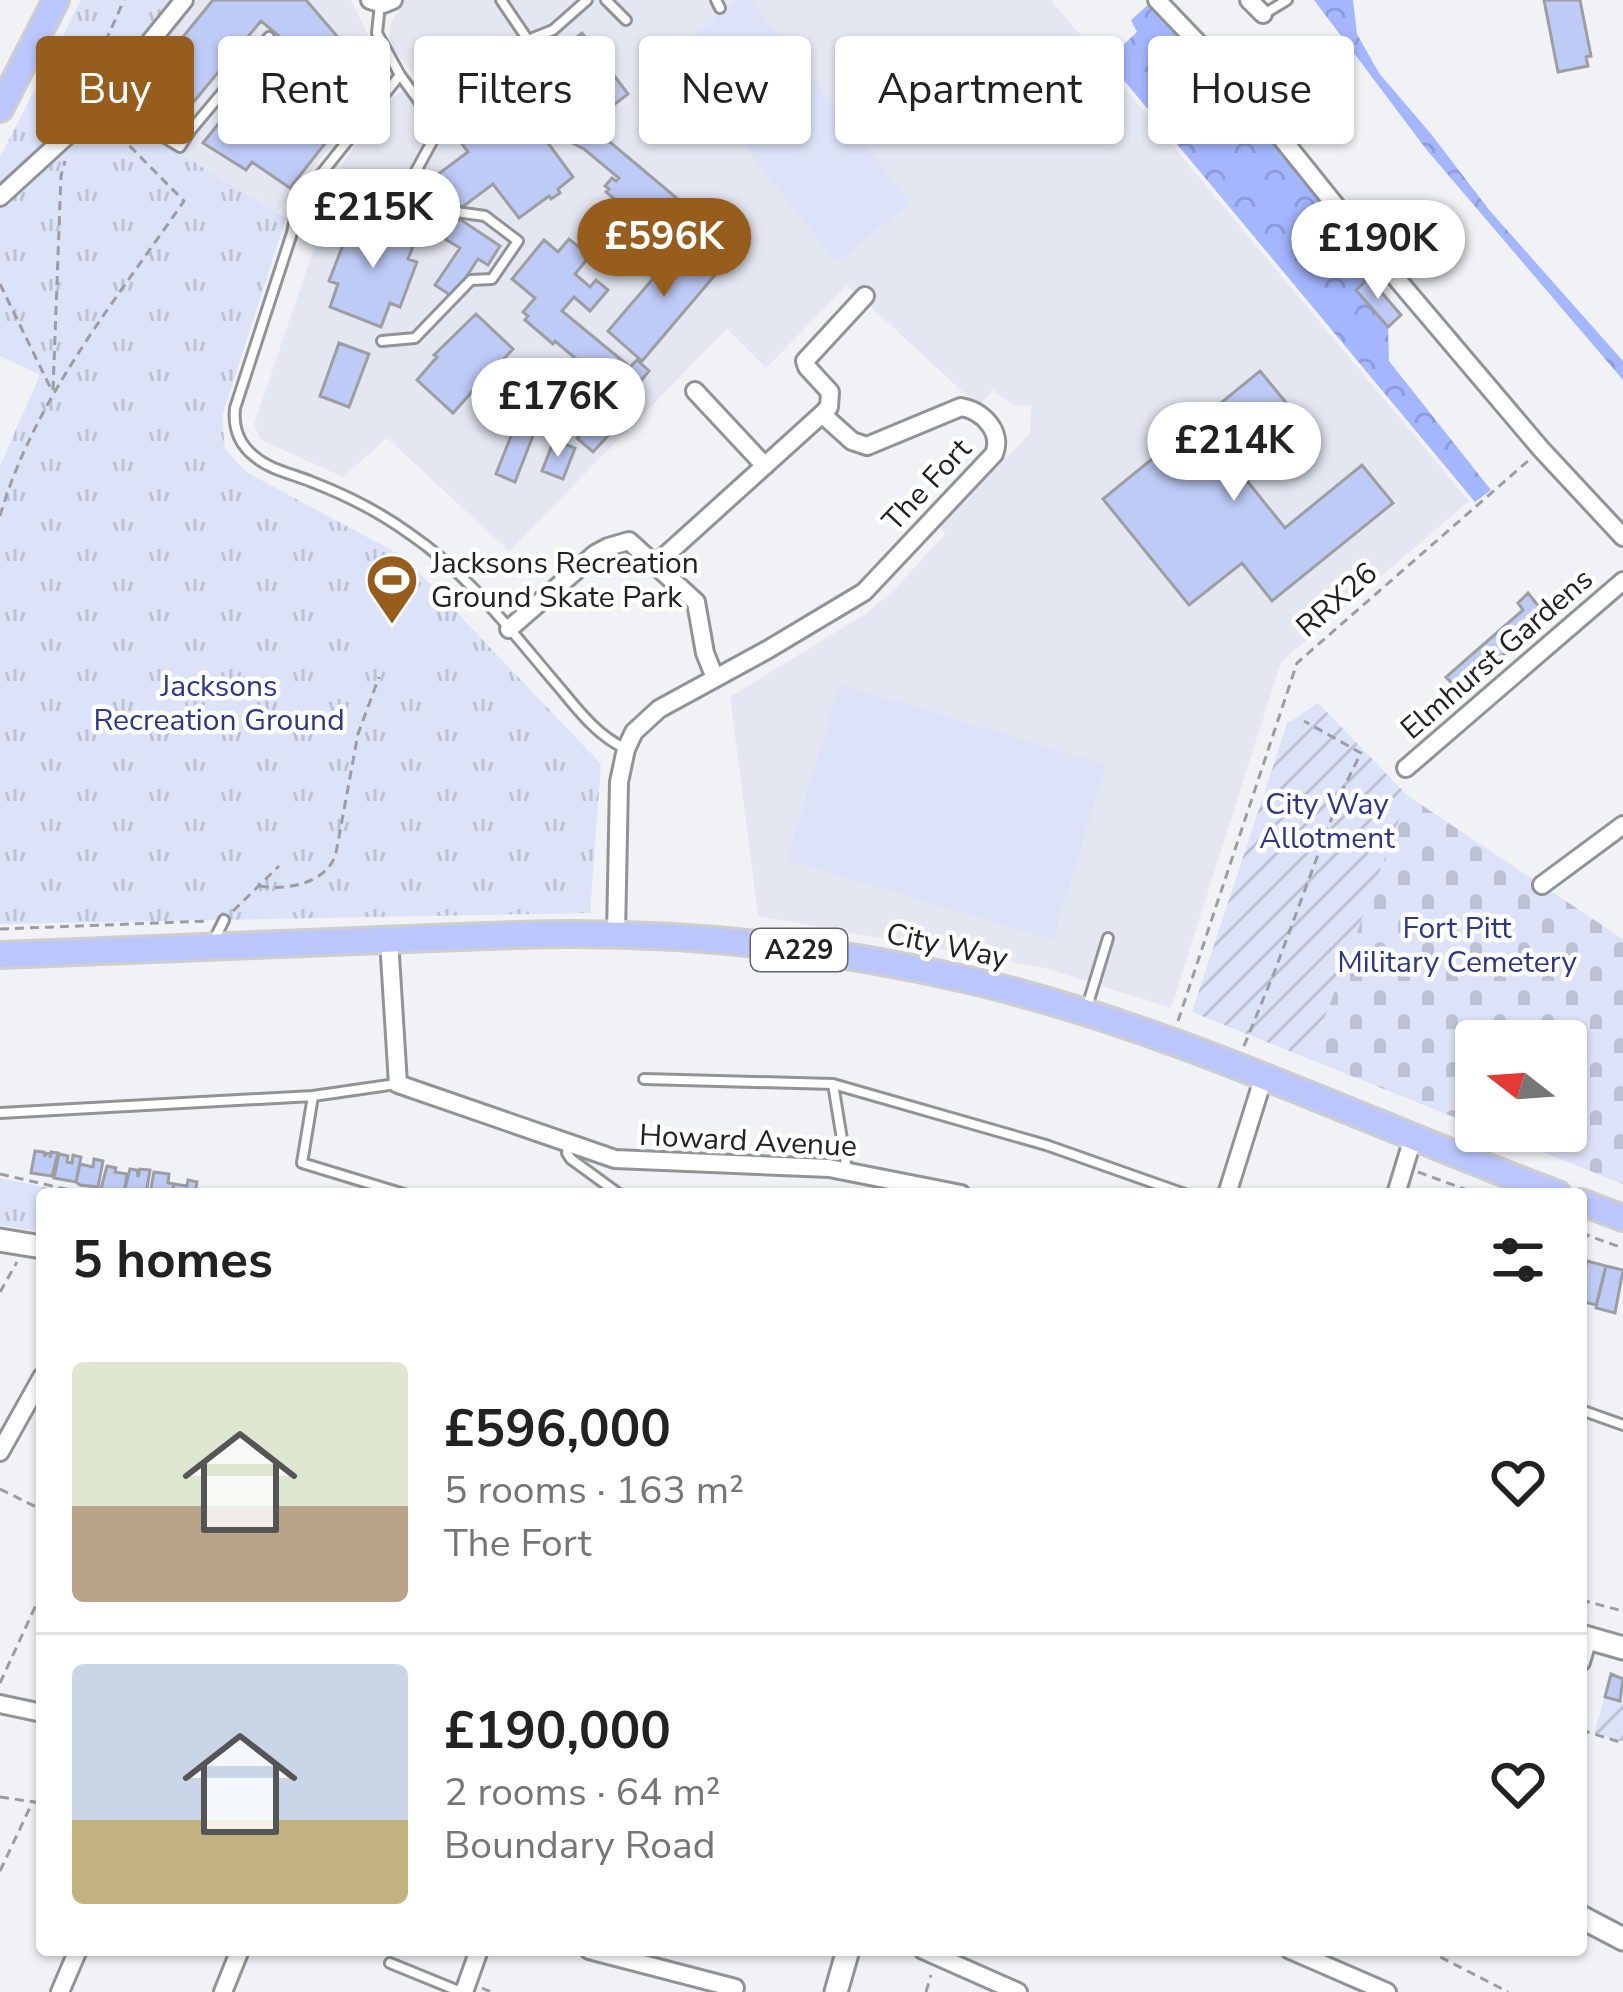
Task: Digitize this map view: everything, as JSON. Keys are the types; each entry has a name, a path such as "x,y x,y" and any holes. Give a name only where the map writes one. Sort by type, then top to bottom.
{"main road":[{"path":"0,109 56,0"},
{"name":"City Way","path":"0,955 573,934 734,943 847,957 963,979 1086,1011 1172,1040 1542,1188"},
{"path":"1587,1204 1623,1218"}],"street":[{"path":"155,36 184,0"},
{"path":"1157,0 1242,89 1541,449 1623,537"},
{"path":"1249,0 1263,14"},
{"path":"0,197 56,144"},
{"path":"656,564 822,414 830,392 805,362 866,296"},
{"path":"694,391 765,466"},
{"name":"The Fort","path":"626,749 649,716 864,592 997,447 990,425 967,407 943,412 871,446 852,441 822,414"},
{"path":"509,629 604,548 629,542 697,604 715,678"},
{"name":"Elmhurst Gardens","path":"1406,768 1623,580"},
{"path":"616,935 619,793 626,749"},
{"path":"1542,885 1623,825"},
{"path":"389,940 398,1084"},
{"path":"1229,1188 1264,1076"},
{"name":"Howard Avenue","path":"398,1084 568,1145 624,1160 785,1164 847,1170 932,1188"},
{"path":"1398,1188 1412,1138"},
{"path":"0,1240 34,1245"},
{"path":"0,1452 36,1388"},
{"path":"1587,1638 1623,1648"},
{"path":"0,1704 36,1712"},
{"path":"1587,1920 1623,1939"},
{"path":"60,1992 75,1956"},
{"path":"223,1992 238,1956"},
{"path":"463,1992 477,1956"},
{"path":"612,1956 735,1988"},
{"path":"836,1992 846,1956"},
{"path":"937,1956 1018,1992"},
{"path":"1304,1956 1387,1992"}],"lane":[{"path":"501,0 525,36"},
{"path":"538,36 553,30 587,0"},
{"path":"606,0 626,20"},
{"path":"1263,14 1287,0"},
{"path":"381,1 377,33 414,95"},
{"path":"400,75 298,203 233,422 242,445 267,466 382,515 430,548 483,598 596,730 626,749"},
{"path":"194,126 218,98"},
{"path":"382,341 415,338 471,280 492,279 518,241 485,216 449,211 416,171 431,144"},
{"path":"212,947 224,920"},
{"path":"1086,1011 1108,938"},
{"path":"644,1079 833,1084 1046,1145 1168,1188"},
{"path":"0,1113 313,1096 398,1084"},
{"path":"833,1084 847,1170"},
{"path":"313,1096 302,1163 384,1188"},
{"path":"568,1145 571,1159 611,1188"},
{"path":"1587,1412 1623,1425"},
{"path":"389,1963 463,1992"}],"path":[{"path":"109,36 124,0"},
{"path":"0,516 11,479 53,392 184,201 135,144"},
{"path":"53,392 61,176"},
{"path":"0,284 53,392"},
{"name":"RRX26","path":"1172,1040 1297,663 1541,449"},
{"path":"259,886 267,889 311,881 332,867 358,734 379,677"},
{"path":"1236,1065 1341,793 1361,754 1304,721"},
{"path":"0,929 224,920 279,866"},
{"path":"1404,1166 1462,1188"},
{"path":"0,1174 61,1188"},
{"path":"1587,1235 1623,1248"},
{"path":"0,1292 34,1245"},
{"path":"0,1490 36,1507"},
{"path":"1587,1602 1623,1611"},
{"path":"0,1683 36,1605"},
{"path":"1587,1732 1623,1743"},
{"path":"0,1797 36,1802"},
{"path":"0,1871 33,1801"},
{"path":"1439,1956 1508,1992"}],"shaded area":[{"path":"197,0 351,0 369,36 218,36 218,144 333,144 277,212 164,144 194,144 194,36 168,36"},
{"path":"404,0 1051,0 1081,36 835,36 835,144 1124,144 1124,87 1148,116 1148,144 1171,144 1469,501 1281,662 1171,1008 1045,968 758,916 730,697 865,614 894,590 945,534 940,527 1030,433 1031,406 1013,405 993,390 978,406 847,285 766,368 727,329 509,551 387,438 343,477 261,440 254,424 343,163 357,144 390,144 390,100 414,80 414,144 615,144 615,36 414,36 414,74 395,51 389,36"}],"green space":[{"path":"81,0 175,0 144,36 62,36"},
{"path":"738,0 751,0 779,36 696,36"},
{"path":"1314,0 1353,0 1357,34 1379,73 1490,211 1623,361 1623,380 1426,149 1354,53 1354,36 1341,36"},
{"path":"1149,4 1179,36 1148,36 1148,109 1124,80 1124,44 1137,32 1131,20"},
{"path":"811,77 835,107 835,144 864,144 910,203 838,261 743,144 811,144"},
{"path":"36,87 36,144 47,144 0,189 0,157"},
{"name":"Jacksons Recreation Ground","path":"66,144 165,144 286,218 222,417 225,449 246,472 404,557 601,764 590,913 0,924 0,466 40,375 0,356 0,200"},
{"path":"1177,144 1275,144 1376,266 1356,290 1388,327 1389,361 1491,490 1475,502"},
{"name":"Jacksons Recreation Ground Skate Park","path":"428,586 439,653 356,666 345,599"},
{"path":"840,684 1106,765 1053,940 787,860"},
{"name":"City Way Allotment","path":"1318,703 1408,796 1309,1059 1192,1012 1287,724"},
{"name":"Fort Pitt Military Cemetery","path":"1408,796 1623,939 1623,1184 1542,1152 1587,1152 1587,1020 1455,1020 1455,1118 1309,1059"},
{"path":"0,1178 48,1188 36,1188 36,1231 0,1225"},
{"path":"1605,1697 1623,1702 1623,1742 1594,1733"}],"building":[{"path":"213,0 306,0 337,36 279,36 261,21 248,36 218,36 218,73 194,101 194,36 184,36"},
{"path":"1544,0 1580,0 1591,56 1586,57 1588,66 1558,72"},
{"path":"615,77 628,94 615,104"},
{"path":"218,124 218,144 325,144 290,188 252,162 246,170 203,143"},
{"path":"462,144 549,144 573,177 558,189 560,193 519,218 493,184 461,208 437,175 468,152"},
{"path":"574,144 612,144 704,221 689,239 660,215 650,228 628,210 575,274 590,287 596,280 608,290 590,311 574,297 562,311 630,367 637,360 649,371 618,409 606,399 613,390 525,320 528,316 523,312 535,298 512,279 544,240 558,252 569,239 580,248 618,202 605,186 619,178"},
{"path":"364,216 417,236 408,259 417,262 400,307 390,303 381,327 330,307 338,284 329,281 346,237 355,240"},
{"path":"458,218 500,246 488,265 478,259 453,297 435,285 460,248 445,239"},
{"path":"687,239 721,268 642,361 608,331"},
{"path":"1369,278 1401,315 1388,327 1356,290"},
{"path":"476,314 513,349 488,376 493,380 483,390 478,385 453,413 417,380 437,357 434,355"},
{"path":"339,343 369,354 349,407 320,396"},
{"path":"1260,371 1293,411 1231,461 1285,528 1362,465 1393,503 1272,601 1242,563 1189,605 1103,499"},
{"path":"537,372 555,379 515,482 496,474 514,417 518,419"},
{"path":"601,411 617,426 593,452 577,438"},
{"path":"554,440 575,448 563,479 542,471"},
{"path":"1528,593 1548,618 1459,691 1446,677 1523,610 1518,603"},
{"path":"35,1151 44,1152 45,1157 45,1153 58,1153 52,1176 31,1173"},
{"path":"59,1154 72,1163 73,1155 81,1157 76,1182 54,1178"},
{"path":"94,1159 103,1161 98,1187 80,1185 76,1182 80,1164 93,1167"},
{"path":"107,1166 127,1174 125,1188 101,1188"},
{"path":"130,1169 137,1170 138,1177 140,1169 150,1170 147,1188 125,1188"},
{"path":"154,1172 169,1174 168,1183 174,1184 173,1188 151,1188"},
{"path":"188,1180 197,1182 196,1188 173,1188 174,1184 187,1186"},
{"path":"1587,1261 1606,1266 1596,1305 1587,1303"},
{"path":"1606,1266 1623,1270 1615,1313 1596,1308"},
{"path":"1611,1674 1623,1679 1620,1701 1605,1697"}],"place":[{"name":"Jacksons Recreation Ground Skate Park","path":"392,626"}]}
